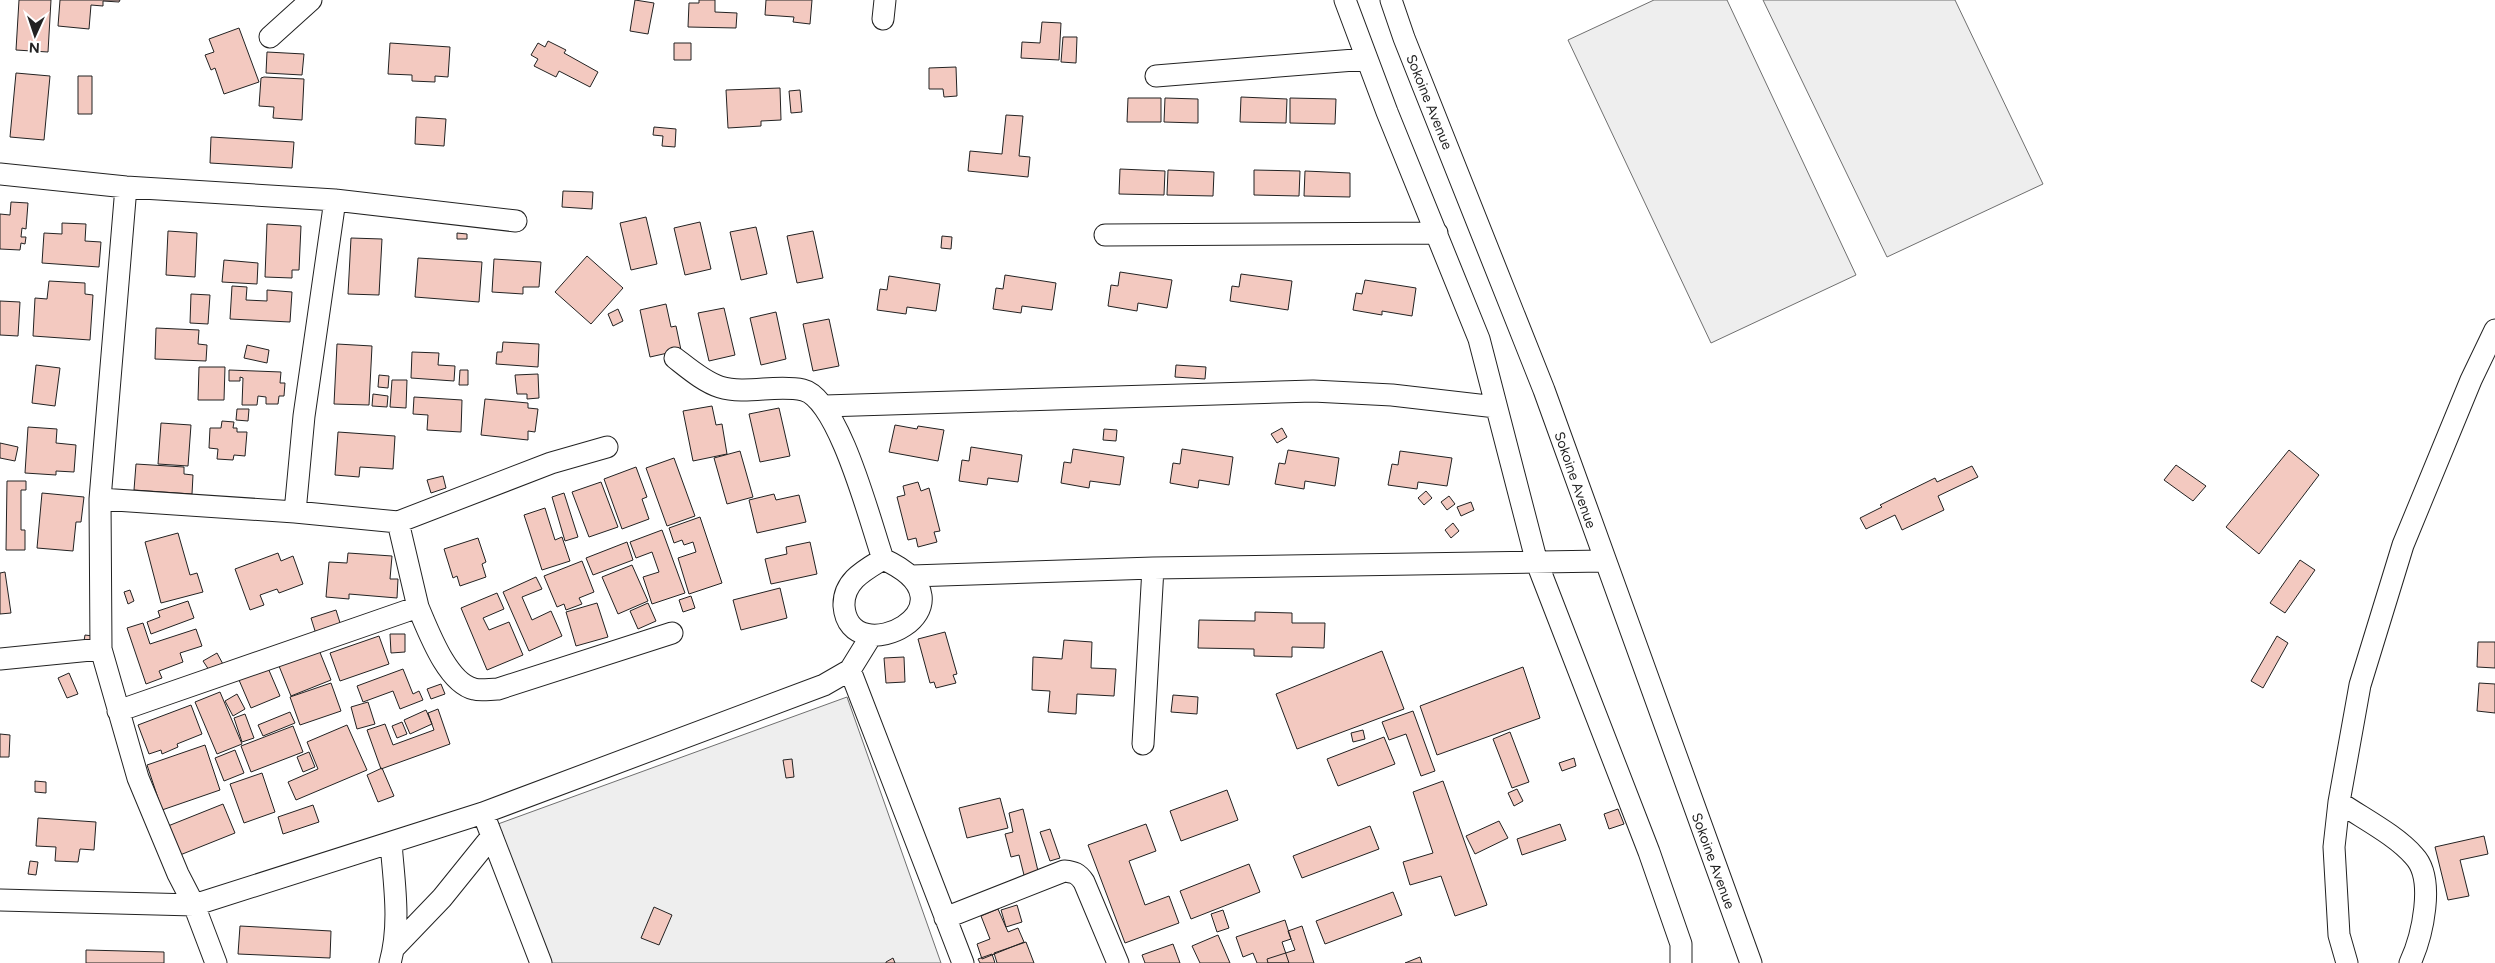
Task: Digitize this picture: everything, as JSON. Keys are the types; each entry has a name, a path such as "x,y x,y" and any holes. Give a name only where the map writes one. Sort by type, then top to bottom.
{"street":[{"path":"270,38 311,0"},
{"path":"1345,0 1479,339 1537,563 1649,852 1682,944 1681,963"},
{"name":"Sokoine Avenue","path":"1392,0 1404,38 1544,390 1604,561 1751,963"},
{"path":"1156,76 1367,59"},
{"path":"0,174 126,187 335,200 516,221"},
{"path":"126,187 100,499 101,649 138,778 178,874 194,905 216,963"},
{"path":"295,512 304,416 335,200"},
{"path":"1105,235 1437,233"},
{"path":"2347,963 2339,935 2334,847 2339,802 2360,685 2403,545 2471,380 2495,330"},
{"path":"674,358 718,387 806,391 825,406 836,424 846,450 883,559 901,567 912,576 920,590 922,603"},
{"path":"825,406 1313,391 1392,396 1496,407"},
{"path":"100,499 295,512 398,522 551,463 607,447"},
{"path":"398,522 418,607 453,678 473,689 498,689 672,633"},
{"path":"883,559 857,575 848,586 844,602 845,618 855,628 872,636 887,634 904,626 916,614 922,603 935,591 966,574"},
{"path":"912,576 1153,568 1604,561"},
{"path":"1143,744 1153,568"},
{"path":"118,711 418,607"},
{"path":"0,900 194,905 483,813 824,685 850,670 872,636"},
{"path":"0,659 101,649"},
{"path":"850,670 962,963"},
{"path":"2339,802 2415,856 2422,872 2425,898 2422,925 2410,963"},
{"path":"483,813 541,963"},
{"path":"392,956 492,836"},
{"path":"391,843 396,906 392,956"},
{"path":"945,918 1064,871 1074,872 1084,882 1118,963"}],"shaded area":[{"path":"1654,0 1727,0 1856,275 1711,343 1568,40"},
{"path":"1763,0 1955,0 2043,184 1887,257"},
{"path":"847,697 941,963 550,963 498,824"}],"building":[{"path":"19,0 51,0 48,52 16,50"},
{"path":"60,0 120,0 119,2 103,1 103,6 91,5 89,29 58,26"},
{"path":"635,0 654,3 648,34 630,31"},
{"path":"699,0 715,0 715,12 737,13 736,28 688,27 689,3 699,3"},
{"path":"766,0 812,0 810,24 793,22 794,17 765,15"},
{"path":"1042,22 1061,23 1059,60 1021,58 1022,42 1040,43"},
{"path":"239,28 259,82 224,94 215,68 211,70 205,55 214,52 209,39"},
{"path":"1063,37 1077,37 1076,63 1061,62"},
{"path":"548,41 566,50 564,53 598,72 590,87 559,71 556,77 534,66 538,59 531,55 538,43 545,47"},
{"path":"390,43 450,47 448,77 435,76 435,82 412,81 412,75 388,74"},
{"path":"674,43 691,43 691,60 674,60"},
{"path":"267,52 304,54 302,75 266,73"},
{"path":"956,67 957,96 944,97 943,89 929,89 929,68"},
{"path":"16,73 50,76 44,140 10,137"},
{"path":"78,76 92,76 92,114 78,114"},
{"path":"261,78 304,79 302,120 273,118 274,107 259,106"},
{"path":"780,88 781,120 761,121 761,126 728,128 726,90"},
{"path":"800,90 802,112 791,113 789,91"},
{"path":"1241,97 1287,99 1286,123 1240,122"},
{"path":"1128,98 1161,98 1161,122 1127,122"},
{"path":"1165,98 1198,99 1198,123 1164,122"},
{"path":"1290,98 1336,99 1335,124 1290,123"},
{"path":"1006,115 1023,116 1019,156 1030,157 1028,177 968,171 970,151 1002,154"},
{"path":"416,117 446,119 444,146 415,144"},
{"path":"654,127 676,129 675,147 662,146 663,136 653,135"},
{"path":"211,137 294,142 292,168 210,163"},
{"path":"1120,169 1165,171 1164,195 1119,194"},
{"path":"1168,170 1214,172 1213,196 1167,195"},
{"path":"1254,170 1300,171 1299,196 1254,195"},
{"path":"1305,171 1350,173 1350,197 1304,196"},
{"path":"563,191 593,192 592,209 562,207"},
{"path":"11,202 28,203 26,229 22,228 21,237 26,237 25,244 21,243 20,250 0,249 0,214 10,215"},
{"path":"646,217 657,264 631,270 620,223"},
{"path":"700,222 711,269 685,275 674,228"},
{"path":"62,223 86,224 85,241 101,242 99,267 42,263 44,233 62,234"},
{"path":"267,224 301,226 299,270 292,270 292,278 265,277"},
{"path":"756,227 767,274 741,280 730,232"},
{"path":"168,231 197,233 195,277 166,275"},
{"path":"813,231 823,278 797,283 787,236"},
{"path":"457,233 467,234 467,239 457,239"},
{"path":"942,236 952,237 951,249 941,248"},
{"path":"351,238 382,239 379,295 348,294"},
{"path":"587,256 623,288 591,324 555,292"},
{"path":"418,258 482,262 479,302 415,297"},
{"path":"494,259 541,262 539,287 523,287 523,294 492,292"},
{"path":"224,260 258,263 257,284 222,282"},
{"path":"1120,272 1172,280 1167,308 1138,303 1137,311 1108,306 1111,285 1118,286"},
{"path":"1241,274 1292,281 1288,310 1230,301 1232,286 1239,287"},
{"path":"1005,275 1056,283 1052,310 1022,306 1021,313 993,309 996,288 1003,289"},
{"path":"889,276 940,284 936,311 907,307 906,314 877,310 880,289 887,290"},
{"path":"1365,280 1416,288 1412,316 1382,311 1382,315 1353,310 1356,293 1362,294"},
{"path":"49,281 85,283 85,294 93,295 90,340 33,336 35,298 47,299"},
{"path":"232,286 247,287 246,300 267,301 267,290 292,292 290,322 230,319"},
{"path":"191,294 210,295 208,324 190,323"},
{"path":"0,301 20,302 18,336 0,335"},
{"path":"666,304 671,327 676,326 681,350 650,357 640,310"},
{"path":"724,308 735,355 709,361 698,313"},
{"path":"618,309 623,321 613,326 608,314"},
{"path":"776,312 786,359 761,365 750,318"},
{"path":"829,319 839,366 813,371 803,324"},
{"path":"156,328 199,330 198,344 207,345 206,361 155,359"},
{"path":"503,342 539,344 538,367 496,364 497,352 502,352"},
{"path":"337,344 372,346 369,405 334,404"},
{"path":"247,345 269,350 267,363 244,358"},
{"path":"412,352 439,353 438,365 455,366 454,381 411,378"},
{"path":"36,365 60,368 55,406 32,403"},
{"path":"1176,365 1206,367 1205,379 1175,377"},
{"path":"199,367 225,367 224,400 198,400"},
{"path":"229,370 281,372 280,383 285,383 284,396 279,396 278,404 266,404 266,397 258,396 257,405 242,405 243,378 240,377 240,381 229,381"},
{"path":"460,370 468,370 468,385 459,385"},
{"path":"538,374 539,398 527,399 527,394 517,394 515,375"},
{"path":"379,375 389,376 388,388 378,387"},
{"path":"392,380 407,380 406,408 390,407"},
{"path":"373,394 388,396 387,407 372,406"},
{"path":"414,397 462,400 461,432 427,430 428,415 413,414"},
{"path":"485,399 528,403 528,408 538,409 535,432 528,431 528,440 481,435"},
{"path":"712,406 716,425 722,424 727,454 693,461 683,411"},
{"path":"779,408 790,456 760,462 749,414"},
{"path":"237,409 249,409 248,421 236,420"},
{"path":"222,421 234,422 233,428 237,428 237,432 247,432 245,456 234,455 233,460 217,459 218,449 209,448 210,428 221,428"},
{"path":"161,423 191,425 188,466 158,464"},
{"path":"895,425 917,429 918,426 944,430 938,461 889,452"},
{"path":"28,427 57,429 56,443 76,445 74,472 56,471 56,475 25,473"},
{"path":"1282,428 1287,437 1277,443 1271,434"},
{"path":"1104,429 1117,430 1116,441 1103,440"},
{"path":"338,432 395,436 393,469 360,467 359,477 335,475"},
{"path":"0,443 18,447 15,461 0,458"},
{"path":"971,447 1022,455 1018,482 988,478 987,485 959,481 962,460 969,461"},
{"path":"1073,449 1124,457 1120,485 1090,481 1089,488 1061,483 1064,462 1071,463"},
{"path":"1182,449 1233,457 1229,485 1199,480 1198,488 1170,483 1173,463 1180,464"},
{"path":"1288,450 1339,458 1335,486 1305,481 1304,489 1275,484 1279,463 1285,464"},
{"path":"2289,450 2319,475 2259,554 2226,527"},
{"path":"740,451 753,497 727,504 714,458"},
{"path":"1400,451 1452,458 1447,486 1418,482 1417,489 1388,485 1392,464 1398,465"},
{"path":"674,458 695,516 667,526 646,468"},
{"path":"136,464 184,467 184,474 193,475 192,494 134,490"},
{"path":"2176,465 2206,486 2193,501 2164,480"},
{"path":"1972,466 1978,477 1938,496 1944,510 1902,530 1895,515 1866,529 1860,518 1882,507 1880,505 1935,478 1937,482"},
{"path":"636,467 647,497 642,499 649,519 622,529 604,479"},
{"path":"443,476 446,488 431,493 427,480"},
{"path":"7,481 26,481 26,490 21,490 21,530 25,530 25,550 6,550"},
{"path":"601,482 618,527 589,537 572,492"},
{"path":"918,482 921,491 929,488 940,531 934,532 937,542 918,547 916,538 908,540 897,497 905,495 903,486"},
{"path":"1426,491 1432,498 1424,505 1418,498"},
{"path":"42,493 84,497 81,522 76,522 73,551 37,548"},
{"path":"564,493 578,537 565,541 552,497"},
{"path":"774,494 776,500 799,495 806,522 757,533 749,500"},
{"path":"1449,496 1455,504 1447,510 1441,502"},
{"path":"1471,502 1474,510 1461,516 1457,507"},
{"path":"545,508 555,540 562,537 570,561 542,570 524,515"},
{"path":"700,517 722,583 689,594 678,558 696,552 693,542 684,545 682,540 674,543 669,528"},
{"path":"1453,523 1459,531 1451,538 1445,530"},
{"path":"662,530 685,593 652,604 643,577 659,572 652,552 636,558 630,542"},
{"path":"178,533 190,575 197,573 203,592 161,603 145,542"},
{"path":"478,538 486,562 482,564 486,577 460,586 457,576 453,578 444,549"},
{"path":"627,542 633,560 593,575 586,558"},
{"path":"810,542 817,574 771,584 765,559 787,554 786,547"},
{"path":"278,553 281,561 293,556 303,584 279,593 277,589 260,595 264,605 250,610 235,569"},
{"path":"348,553 392,556 390,579 398,579 397,598 349,594 349,599 326,597 329,562 347,563"},
{"path":"2300,560 2315,570 2285,613 2270,603"},
{"path":"582,561 594,592 579,598 582,604 566,610 564,604 557,607 544,576"},
{"path":"632,565 648,601 618,614 602,577"},
{"path":"5,572 11,613 0,614 0,573"},
{"path":"536,577 542,589 522,597 532,620 551,611 562,636 529,651 503,592"},
{"path":"780,588 787,618 741,630 733,600"},
{"path":"130,590 134,601 128,604 124,592"},
{"path":"497,593 504,609 483,618 489,630 509,622 523,655 487,670 461,608"},
{"path":"691,596 695,608 683,612 679,600"},
{"path":"188,601 194,618 151,634 147,622 160,617 158,611"},
{"path":"597,603 608,637 576,646 566,612"},
{"path":"648,603 656,621 638,629 630,611"},
{"path":"336,610 341,626 316,634 311,618"},
{"path":"1255,612 1292,613 1292,623 1325,623 1324,648 1292,647 1292,657 1254,656 1254,649 1198,648 1199,620 1255,621"},
{"path":"143,623 150,644 196,629 202,646 180,653 183,662 159,671 162,678 146,684 127,628"},
{"path":"945,632 957,674 953,675 956,683 936,688 934,682 930,683 918,639"},
{"path":"390,634 405,634 405,652 391,653"},
{"path":"85,635 93,636 93,641 84,641"},
{"path":"379,636 389,664 340,681 330,653"},
{"path":"2277,636 2288,643 2263,688 2251,681"},
{"path":"1064,640 1092,642 1091,668 1116,669 1114,696 1077,694 1076,714 1048,712 1050,691 1032,690 1033,657 1062,659"},
{"path":"2478,642 2495,642 2495,668 2477,667"},
{"path":"319,650 331,680 291,696 279,666"},
{"path":"1382,651 1404,709 1297,749 1276,694"},
{"path":"217,653 224,666 211,673 203,661"},
{"path":"904,657 905,682 886,683 884,658"},
{"path":"1523,667 1540,718 1437,755 1420,706"},
{"path":"268,668 280,696 251,708 239,680"},
{"path":"403,669 413,694 419,691 423,700 400,709 393,691 363,702 357,686"},
{"path":"69,673 78,694 67,698 58,678"},
{"path":"331,683 341,711 300,725 290,697"},
{"path":"2479,683 2495,684 2495,713 2477,711"},
{"path":"441,684 445,694 431,699 427,689"},
{"path":"220,692 242,744 217,754 195,702"},
{"path":"237,694 245,709 233,716 225,701"},
{"path":"1173,695 1198,697 1197,714 1171,712"},
{"path":"368,702 375,724 357,729 351,707"},
{"path":"191,705 202,734 177,744 178,747 162,754 161,750 149,754 138,725"},
{"path":"438,709 450,744 381,769 367,730 385,724 393,745 434,730 428,713"},
{"path":"426,710 432,724 410,734 404,720"},
{"path":"1413,711 1435,771 1421,776 1406,734 1389,740 1382,722"},
{"path":"290,712 295,723 263,736 258,725"},
{"path":"245,714 254,738 242,742 234,718"},
{"path":"402,722 407,734 397,738 392,726"},
{"path":"347,725 367,770 296,800 288,782 318,769 307,742"},
{"path":"293,726 303,752 251,772 241,746"},
{"path":"1363,730 1365,739 1353,742 1351,733"},
{"path":"1510,732 1529,782 1512,788 1493,739"},
{"path":"0,734 10,735 9,757 0,757"},
{"path":"1384,737 1395,764 1338,786 1327,759"},
{"path":"205,745 220,790 162,810 147,765"},
{"path":"235,750 244,773 224,781 215,758"},
{"path":"309,752 315,767 303,772 297,757"},
{"path":"1574,758 1576,766 1562,771 1559,763"},
{"path":"792,759 794,777 786,778 783,760"},
{"path":"382,768 394,796 378,802 367,775"},
{"path":"262,773 275,812 244,823 230,784"},
{"path":"35,781 46,782 46,793 35,792"},
{"path":"1443,781 1487,905 1455,916 1441,876 1410,885 1403,862 1433,853 1413,792"},
{"path":"1517,789 1523,801 1514,806 1508,793"},
{"path":"1227,790 1238,820 1181,841 1170,811"},
{"path":"1000,798 1008,828 967,838 959,808"},
{"path":"223,804 235,833 180,855 168,826"},
{"path":"313,805 319,822 283,834 278,817"},
{"path":"1023,809 1039,875 1025,879 1019,855 1011,857 1005,834 1013,832 1009,813"},
{"path":"1618,809 1624,824 1609,829 1604,814"},
{"path":"38,818 96,822 94,850 80,849 78,862 55,861 56,847 36,846"},
{"path":"1499,821 1508,838 1475,854 1466,836"},
{"path":"1146,824 1156,851 1129,861 1145,905 1169,896 1179,923 1125,943 1088,845"},
{"path":"1560,824 1566,840 1522,855 1517,839"},
{"path":"1370,826 1379,849 1302,878 1293,856"},
{"path":"1050,829 1060,858 1050,861 1040,832"},
{"path":"2484,836 2488,854 2460,860 2469,896 2448,900 2435,847"},
{"path":"30,861 38,862 36,875 28,874"},
{"path":"1249,864 1260,892 1191,919 1180,891"},
{"path":"1393,892 1402,915 1325,944 1316,921"},
{"path":"1017,905 1022,922 1006,927 1001,910"},
{"path":"654,907 672,915 659,945 641,938"},
{"path":"998,909 1008,932 1018,928 1024,942 982,959 977,944 990,939 981,916"},
{"path":"1223,910 1229,928 1217,932 1211,914"},
{"path":"1285,920 1291,939 1282,942 1289,963 1257,963 1253,953 1243,957 1236,937"},
{"path":"240,926 331,931 330,958 238,954"},
{"path":"1302,926 1314,963 1268,963 1267,959 1295,950 1288,931"},
{"path":"1218,935 1230,963 1200,963 1192,946"},
{"path":"1026,942 1034,963 997,963 994,953"},
{"path":"1173,944 1180,963 1145,963 1142,955"},
{"path":"86,950 164,952 164,963 86,963"},
{"path":"992,954 995,963 980,963 978,959"},
{"path":"1420,957 1422,963 1405,963"},
{"path":"893,958 895,963 886,963 886,962"}]}
